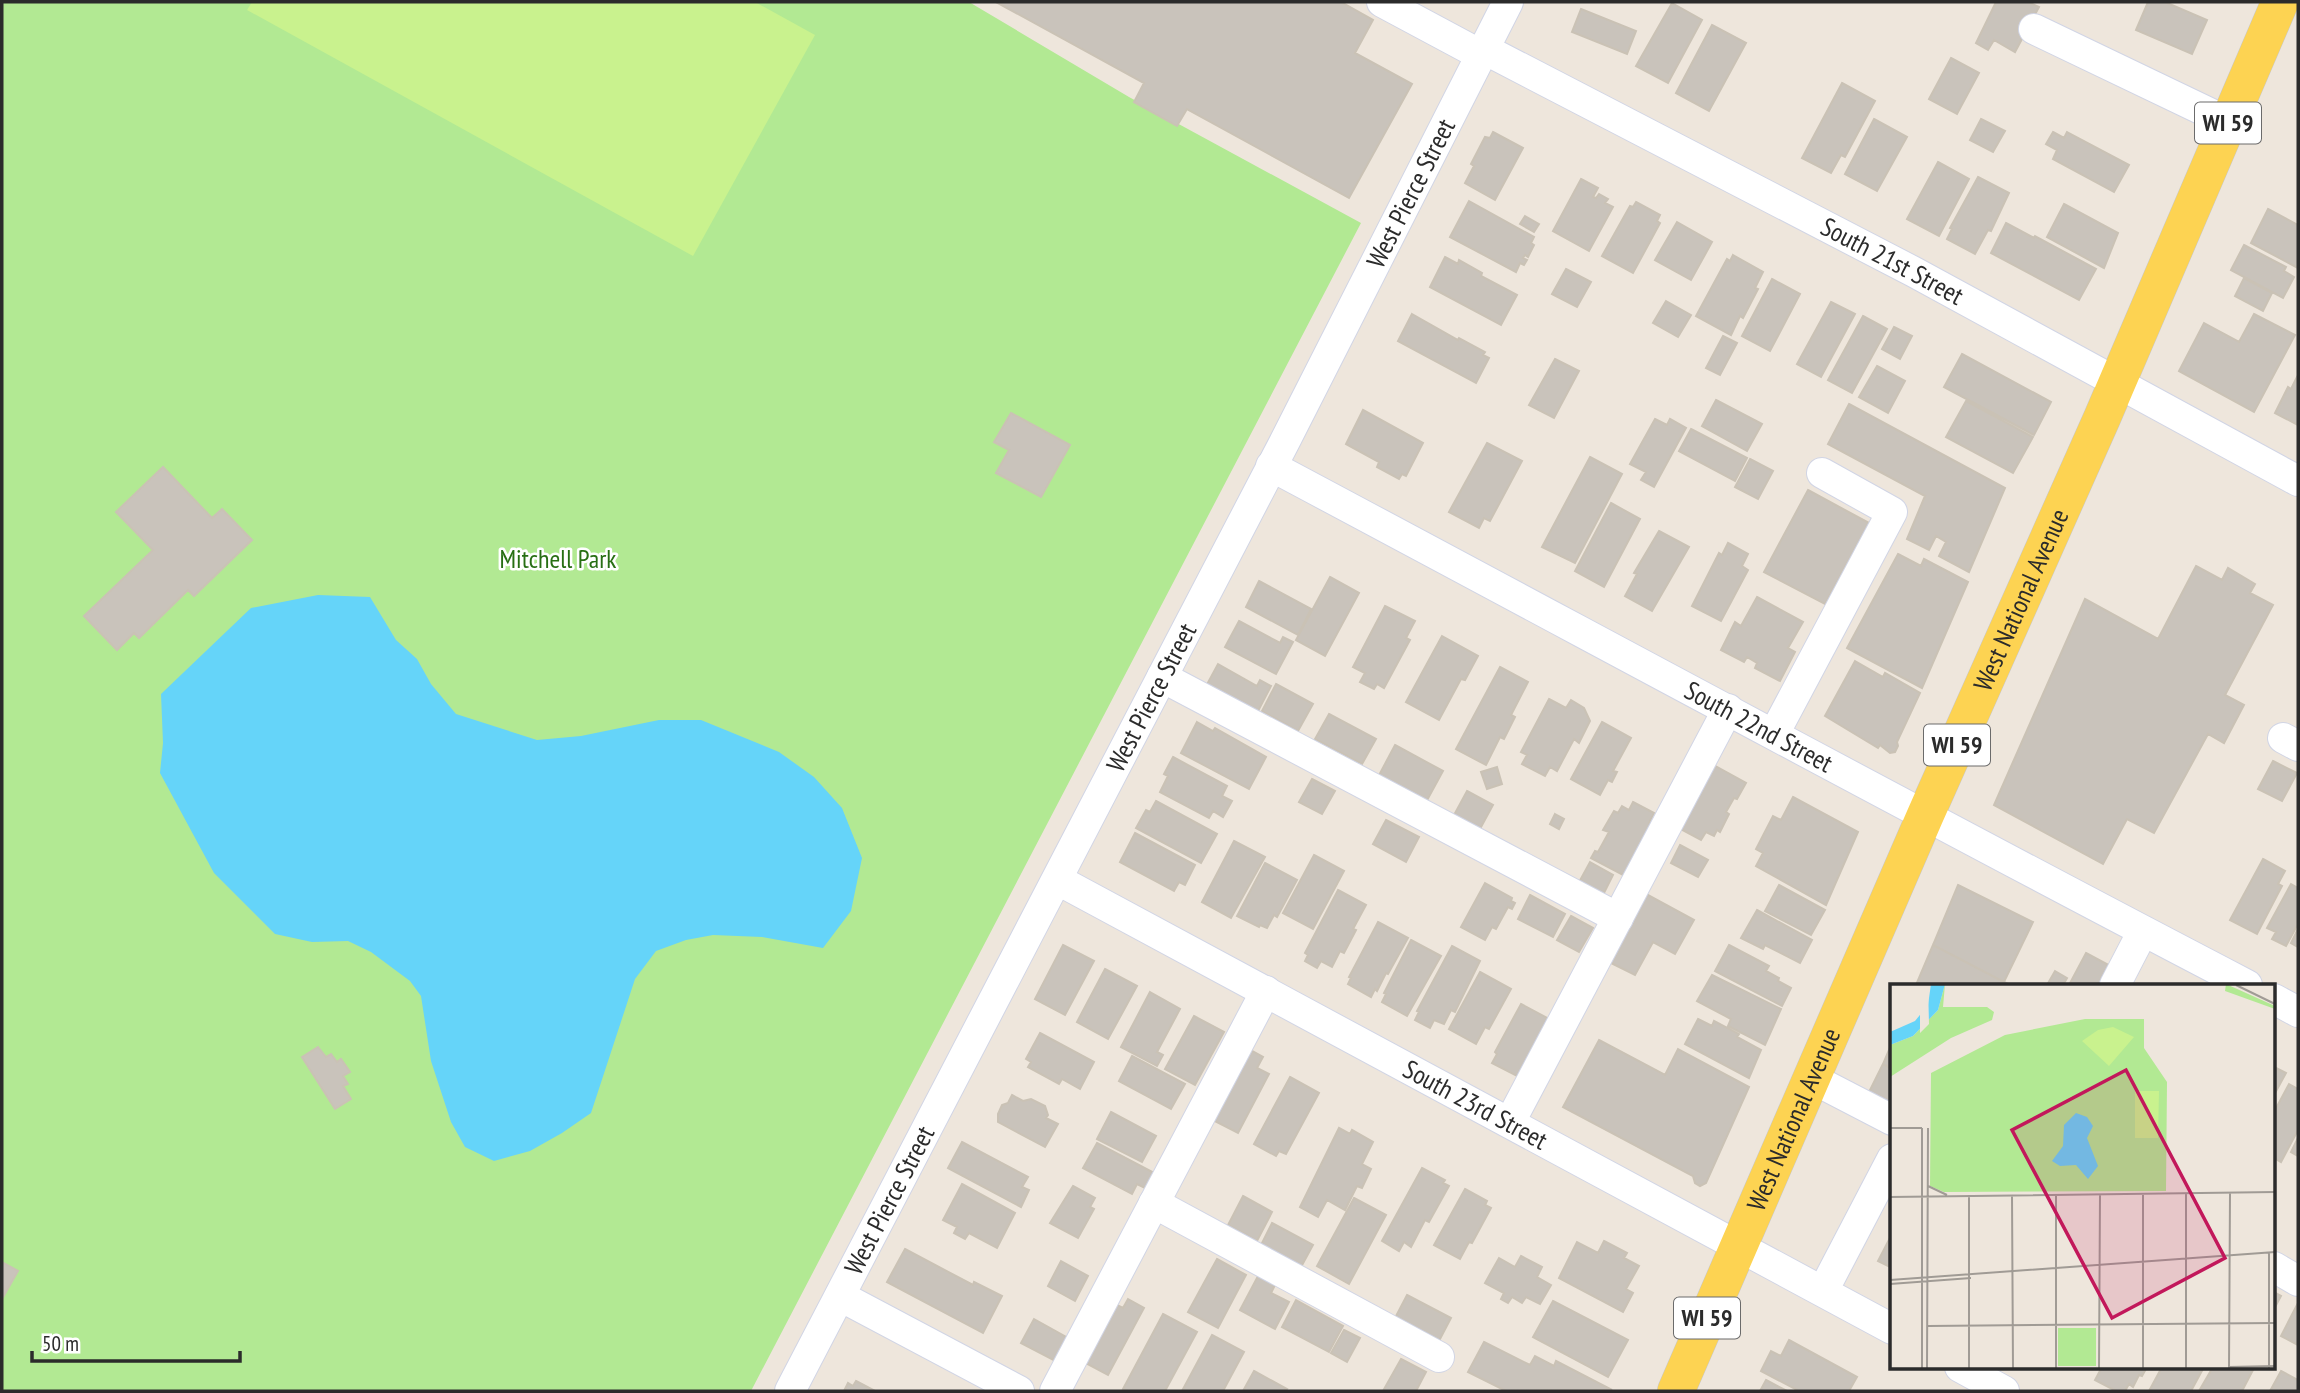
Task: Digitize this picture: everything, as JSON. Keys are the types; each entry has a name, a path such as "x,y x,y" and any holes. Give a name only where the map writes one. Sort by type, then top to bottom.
{"main road":[{"name":"West National Avenue","path":"1676,1391 1925,816 2117,383 2280,2"}],"street":[{"name":"South 21st Street","path":"1382,2 1914,272 2298,481"},
{"name":"West Pierce Street","path":"790,1391 1058,880 1508,2"},
{"path":"2034,29 2228,122"},
{"name":"South 22nd Street","path":"1271,466 2245,984"},
{"path":"1774,734 1892,512 1822,472"},
{"path":"1162,677 1618,918"},
{"path":"1510,1122 1728,709"},
{"name":"South 23rd Street","path":"1058,880 1739,1244 1890,1328"},
{"path":"2116,984 2143,931"},
{"path":"1055,1391 1266,991"},
{"path":"2276,1000 2298,1012"},
{"path":"1811,1078 1890,1119"},
{"path":"1823,1291 1890,1163"},
{"path":"1154,1203 1439,1357"},
{"path":"2276,1268 2298,1281"},
{"path":"840,1296 1019,1391"},
{"path":"1963,1368 2004,1391"}],"green space":[{"name":"Mitchell Park","path":"2,2 969,2 1129,97 1361,223 751,1391 2,1391"},
{"path":"252,2 755,2 815,35 693,256 247,10"}],"water":[{"path":"318,595 370,597 396,640 417,659 431,684 456,714 537,740 581,736 659,720 701,720 779,752 814,777 842,808 862,858 851,911 823,948 762,937 713,935 686,940 656,951 635,979 591,1113 530,1151 494,1161 465,1147 451,1122 431,1061 421,996 410,981 371,952 348,941 312,942 275,934 214,873 160,773 163,743 161,694 251,608"}],"building":[{"path":"996,2 1341,2 1373,20 1355,53 1412,84 1349,198 1187,109 1177,126 1134,102 1144,83"},
{"path":"1996,2 2028,2 2039,7 2015,52 1994,40 1988,50 1976,43"},
{"path":"2148,2 2165,2 2207,20 2192,54 2136,30"},
{"path":"1672,3 1702,20 1668,83 1636,66"},
{"path":"1581,9 1636,31 1627,54 1572,32"},
{"path":"1712,25 1746,43 1709,111 1676,93"},
{"path":"1951,58 1979,73 1957,114 1929,99"},
{"path":"1842,83 1875,101 1845,157 1841,155 1831,173 1802,158"},
{"path":"1874,119 1907,137 1877,191 1845,174"},
{"path":"1981,119 2005,131 1993,152 1970,140"},
{"path":"1493,132 1523,148 1495,200 1465,183 1485,137 1490,138"},
{"path":"2053,132 2064,138 2067,132 2129,165 2114,192 2053,159 2057,150 2046,144"},
{"path":"1938,162 1969,179 1939,236 1907,219"},
{"path":"1978,177 2009,193 1991,231 1988,230 1975,254 1947,239 1952,229 1950,228"},
{"path":"1581,179 1598,188 1593,197 1596,198 1599,194 1608,199 1605,203 1613,207 1589,251 1553,231"},
{"path":"1469,201 1534,237 1531,243 1534,245 1528,257 1525,255 1523,258 1527,260 1524,265 1520,263 1516,272 1450,237"},
{"path":"1636,202 1660,215 1657,221 1660,223 1633,273 1602,256 1630,206 1633,207"},
{"path":"2064,204 2118,233 2104,268 2047,237"},
{"path":"2268,209 2298,225 2298,268 2251,243"},
{"path":"1525,216 1539,224 1534,232 1520,224"},
{"path":"1677,222 1712,242 1691,280 1655,260"},
{"path":"2006,223 2096,269 2079,300 1991,253"},
{"path":"2244,245 2286,267 2284,271 2294,277 2283,298 2231,270"},
{"path":"1733,255 1763,272 1755,288 1758,289 1731,335 1696,316 1727,259 1730,261"},
{"path":"1445,257 1458,264 1459,260 1482,273 1481,276 1517,295 1501,325 1430,287"},
{"path":"1566,269 1591,282 1577,307 1552,294"},
{"path":"2244,278 2272,293 2263,311 2235,296"},
{"path":"1772,279 1800,294 1770,351 1742,336"},
{"path":"1666,301 1691,315 1678,337 1653,323"},
{"path":"1831,302 1855,314 1821,377 1797,364"},
{"path":"1412,314 1485,352 1483,355 1489,358 1476,383 1398,341"},
{"path":"2254,314 2295,335 2254,412 2179,371 2204,323 2239,342"},
{"path":"1863,316 1887,329 1852,393 1828,380"},
{"path":"1894,327 1912,336 1900,359 1882,349"},
{"path":"1723,336 1737,343 1720,375 1706,368"},
{"path":"1962,354 2051,402 2034,435 1944,387"},
{"path":"1555,359 1579,371 1554,418 1529,405"},
{"path":"1877,366 1905,381 1888,413 1859,397"},
{"path":"2297,377 2298,425 2275,413 2288,387 2291,389"},
{"path":"1716,400 1762,424 1747,451 1702,426"},
{"path":"1966,401 2033,437 2013,473 1946,437"},
{"path":"1849,404 2005,488 1969,572 1939,556 1946,542 1936,536 1929,550 1907,539 1925,496 1828,444"},
{"path":"1363,410 1423,443 1406,476 1402,474 1399,479 1377,467 1379,462 1346,444"},
{"path":"1011,413 1070,445 1041,497 996,473 1009,450 994,442"},
{"path":"1655,419 1667,425 1670,419 1686,428 1654,487 1641,480 1646,472 1630,464"},
{"path":"1691,429 1747,458 1735,481 1679,451"},
{"path":"1487,443 1522,461 1490,521 1484,518 1479,528 1449,512"},
{"path":"1590,457 1622,474 1575,563 1542,547"},
{"path":"1750,459 1773,471 1758,499 1735,487"},
{"path":"163,467 212,518 222,509 252,540 194,596 188,590 139,638 134,633 117,650 84,616 153,550 116,512"},
{"path":"1808,490 1869,523 1825,604 1764,572"},
{"path":"1611,503 1640,519 1604,587 1575,571"},
{"path":"1659,531 1689,547 1652,611 1625,596 1637,574 1634,573"},
{"path":"1728,543 1748,554 1742,566 1748,570 1721,621 1692,606 1719,553 1722,555"},
{"path":"1898,554 1921,566 1924,559 1968,582 1922,688 1847,648"},
{"path":"2196,566 2222,580 2228,568 2255,584 2250,593 2273,605 2225,695 2244,705 2224,743 2208,734 2154,833 2127,819 2103,864 1994,805 2085,599 2158,639"},
{"path":"1330,577 1359,593 1325,656 1296,640"},
{"path":"1259,581 1311,609 1298,635 1246,607"},
{"path":"1757,597 1803,622 1788,648 1795,652 1780,681 1755,668 1757,663 1747,657 1744,662 1721,650 1735,622 1741,626"},
{"path":"1385,606 1415,621 1406,638 1410,640 1384,688 1377,684 1374,689 1360,682 1365,673 1353,667"},
{"path":"1239,621 1280,643 1283,637 1293,642 1276,674 1225,647"},
{"path":"1442,636 1478,656 1465,680 1461,679 1439,720 1406,702"},
{"path":"1855,661 1883,677 1885,673 1920,693 1895,752 1890,753 1880,745 1878,748 1825,716"},
{"path":"1218,664 1257,686 1260,680 1271,686 1256,715 1205,688"},
{"path":"1500,667 1528,682 1511,715 1515,717 1504,739 1500,737 1486,765 1456,749"},
{"path":"1276,684 1313,704 1298,731 1262,711"},
{"path":"1549,699 1566,708 1571,700 1584,708 1590,721 1579,743 1574,739 1557,771 1550,767 1545,776 1522,764 1527,755 1521,752"},
{"path":"1329,714 1376,739 1362,764 1315,739"},
{"path":"1197,722 1213,731 1215,728 1266,757 1249,789 1181,753"},
{"path":"1602,722 1631,738 1613,771 1617,772 1612,782 1608,780 1600,795 1571,779"},
{"path":"1395,745 1443,771 1425,804 1377,779"},
{"path":"1173,757 1227,786 1222,796 1232,801 1223,817 1213,811 1209,818 1160,792 1168,776 1164,774"},
{"path":"2273,761 2297,773 2282,801 2258,789"},
{"path":"1710,763 1746,783 1726,812 1729,814 1720,832 1717,830 1714,836 1706,832 1701,840 1677,827"},
{"path":"1497,767 1502,784 1487,789 1481,772"},
{"path":"1312,779 1335,791 1322,814 1299,802"},
{"path":"1467,791 1493,805 1480,829 1454,815"},
{"path":"1793,797 1858,832 1826,905 1756,866 1763,853 1756,849 1773,816 1781,820"},
{"path":"1156,801 1217,834 1201,863 1136,828 1146,810 1150,812"},
{"path":"1633,802 1654,813 1649,823 1653,825 1623,875 1591,858 1595,851 1598,852 1609,832 1603,830 1614,811 1618,813 1622,806 1629,810"},
{"path":"1555,814 1564,819 1559,829 1550,824"},
{"path":"1386,820 1419,837 1406,862 1373,844"},
{"path":"1135,833 1195,865 1185,885 1179,882 1174,891 1120,862"},
{"path":"1234,841 1265,857 1231,918 1202,902"},
{"path":"1680,845 1708,860 1698,877 1671,863"},
{"path":"1314,855 1344,871 1313,929 1283,913"},
{"path":"2263,859 2285,871 2278,884 2282,886 2257,934 2230,920"},
{"path":"1590,862 1613,875 1602,897 1578,884"},
{"path":"1265,863 1297,880 1277,917 1274,915 1267,928 1237,916"},
{"path":"1485,883 1512,898 1511,901 1515,903 1512,909 1508,907 1496,929 1492,927 1485,940 1461,927"},
{"path":"2291,884 2298,888 2298,924 2286,946 2272,939 2276,932 2267,928"},
{"path":"1779,885 1825,910 1811,935 1765,911"},
{"path":"1958,885 2033,922 2004,982 1933,945"},
{"path":"1338,890 1366,905 1344,953 1340,951 1332,967 1321,961 1317,968 1305,961 1308,955 1305,953"},
{"path":"1646,894 1694,920 1675,954 1653,942 1635,975 1609,962"},
{"path":"1530,895 1565,914 1553,937 1518,919"},
{"path":"1757,910 1812,940 1800,963 1765,945 1763,949 1741,938"},
{"path":"1571,916 1593,928 1579,952 1557,940"},
{"path":"1378,922 1408,938 1388,974 1386,973 1371,997 1348,984 1351,978 1349,977"},
{"path":"2298,929 2298,947 2291,943"},
{"path":"1411,940 1441,956 1407,1016 1382,1002"},
{"path":"1063,945 1094,961 1065,1015 1035,999"},
{"path":"1729,945 1769,966 1766,971 1791,988 1782,1006 1715,971"},
{"path":"1933,945 2008,984 1916,984"},
{"path":"1452,946 1480,961 1455,1012 1451,1010 1444,1024 1434,1020 1430,1028 1415,1020 1419,1012 1417,1011"},
{"path":"2086,953 2114,968 2105,984 2070,984"},
{"path":"1105,969 1137,986 1108,1039 1077,1022"},
{"path":"2055,971 2067,978 2064,984 2048,984"},
{"path":"1480,972 1511,989 1489,1029 1485,1027 1476,1044 1449,1029"},
{"path":"1712,975 1781,1009 1765,1045 1728,1026 1731,1019 1697,1001"},
{"path":"1150,992 1180,1009 1157,1052 1163,1055 1157,1066 1121,1047"},
{"path":"1521,1004 1551,1020 1519,1077 1492,1063 1497,1054 1495,1052"},
{"path":"1194,1016 1224,1032 1195,1085 1165,1069"},
{"path":"1698,1019 1712,1026 1714,1021 1761,1050 1749,1078 1685,1044"},
{"path":"1040,1033 1094,1062 1080,1089 1062,1079 1059,1084 1028,1067 1031,1062 1026,1059"},
{"path":"1599,1040 1665,1075 1678,1049 1749,1087 1706,1183 1700,1186 1695,1183 1693,1176 1563,1107"},
{"path":"318,1047 326,1057 331,1054 337,1062 341,1059 350,1072 343,1076 348,1084 343,1086 351,1099 335,1109 302,1057"},
{"path":"1247,1048 1263,1057 1257,1068 1269,1074 1238,1133 1209,1118"},
{"path":"1890,1048 1890,1068 1883,1064"},
{"path":"1132,1056 1185,1084 1171,1109 1119,1081"},
{"path":"1883,1064 1890,1068 1890,1104 1869,1092"},
{"path":"2276,1068 2286,1073 2276,1091"},
{"path":"1290,1077 1319,1093 1286,1154 1279,1151 1276,1156 1254,1144"},
{"path":"2289,1084 2298,1089 2298,1130 2281,1162 2276,1159 2276,1108"},
{"path":"1012,1095 1023,1101 1031,1099 1045,1106 1048,1115 1046,1118 1058,1124 1045,1147 998,1122 1002,1105 1008,1103"},
{"path":"1111,1112 1156,1136 1142,1162 1097,1139"},
{"path":"1339,1128 1350,1134 1352,1130 1373,1142 1362,1164 1371,1169 1362,1188 1357,1186 1345,1210 1327,1200 1318,1217 1300,1207"},
{"path":"2298,1138 2298,1156 2291,1152"},
{"path":"962,1142 1028,1177 1022,1187 1029,1190 1021,1207 948,1168"},
{"path":"1097,1143 1156,1174 1147,1189 1137,1184 1132,1194 1083,1168"},
{"path":"1422,1168 1445,1180 1443,1183 1449,1186 1429,1222 1425,1220 1411,1247 1404,1242 1399,1251 1382,1241"},
{"path":"962,1184 1015,1213 997,1248 969,1233 965,1239 954,1233 957,1227 943,1220"},
{"path":"1073,1186 1095,1198 1090,1207 1094,1209 1078,1238 1050,1223"},
{"path":"1465,1189 1487,1201 1485,1205 1491,1208 1460,1259 1434,1245"},
{"path":"1243,1196 1272,1212 1257,1241 1228,1225"},
{"path":"1354,1198 1386,1215 1349,1284 1317,1266"},
{"path":"1272,1223 1313,1245 1300,1269 1260,1247"},
{"path":"1890,1238 1890,1267 1878,1261"},
{"path":"1604,1241 1627,1253 1624,1258 1639,1266 1626,1289 1633,1293 1623,1312 1559,1278 1577,1242 1598,1253"},
{"path":"905,1249 973,1285 974,1282 1002,1296 983,1333 887,1282"},
{"path":"1521,1256 1542,1267 1537,1277 1551,1285 1540,1304 1526,1297 1522,1303 1512,1297 1508,1303 1501,1299 1504,1293 1485,1283 1499,1258 1515,1267"},
{"path":"1217,1259 1246,1275 1218,1328 1188,1312"},
{"path":"1061,1261 1088,1276 1075,1301 1048,1286"},
{"path":"2,1262 18,1271 2,1299"},
{"path":"1258,1276 1275,1285 1271,1293 1289,1302 1275,1329 1240,1310"},
{"path":"1407,1295 1451,1318 1439,1341 1395,1318"},
{"path":"1128,1299 1144,1308 1108,1375 1082,1361 1113,1303 1123,1308"},
{"path":"1296,1300 1343,1326 1329,1352 1282,1327"},
{"path":"1553,1301 1628,1340 1608,1377 1533,1337"},
{"path":"2298,1303 2298,1345 2281,1336"},
{"path":"1163,1314 1197,1332 1165,1391 1123,1389"},
{"path":"1034,1319 1075,1342 1063,1365 1021,1343"},
{"path":"1344,1330 1360,1338 1347,1362 1331,1353"},
{"path":"1212,1335 1244,1352 1223,1391 1182,1391"},
{"path":"1789,1340 1857,1377 1849,1391 1799,1391 1761,1371 1771,1351 1781,1356"},
{"path":"1484,1342 1530,1365 1535,1356 1554,1366 1556,1361 1612,1390 1506,1391 1468,1372"},
{"path":"1401,1359 1426,1372 1416,1391 1383,1391"},
{"path":"2101,1368 2146,1368 2133,1387 2129,1384 2125,1391 2116,1391 2095,1380"},
{"path":"2161,1368 2203,1368 2191,1391 2149,1391"},
{"path":"2212,1368 2253,1370 2242,1391 2199,1391"},
{"path":"1254,1371 1287,1389 1243,1391"},
{"path":"2281,1371 2298,1380 2298,1391 2270,1391"},
{"path":"1766,1380 1787,1391 1760,1391"},
{"path":"856,1381 875,1391 844,1391 848,1383 853,1386"}]}
